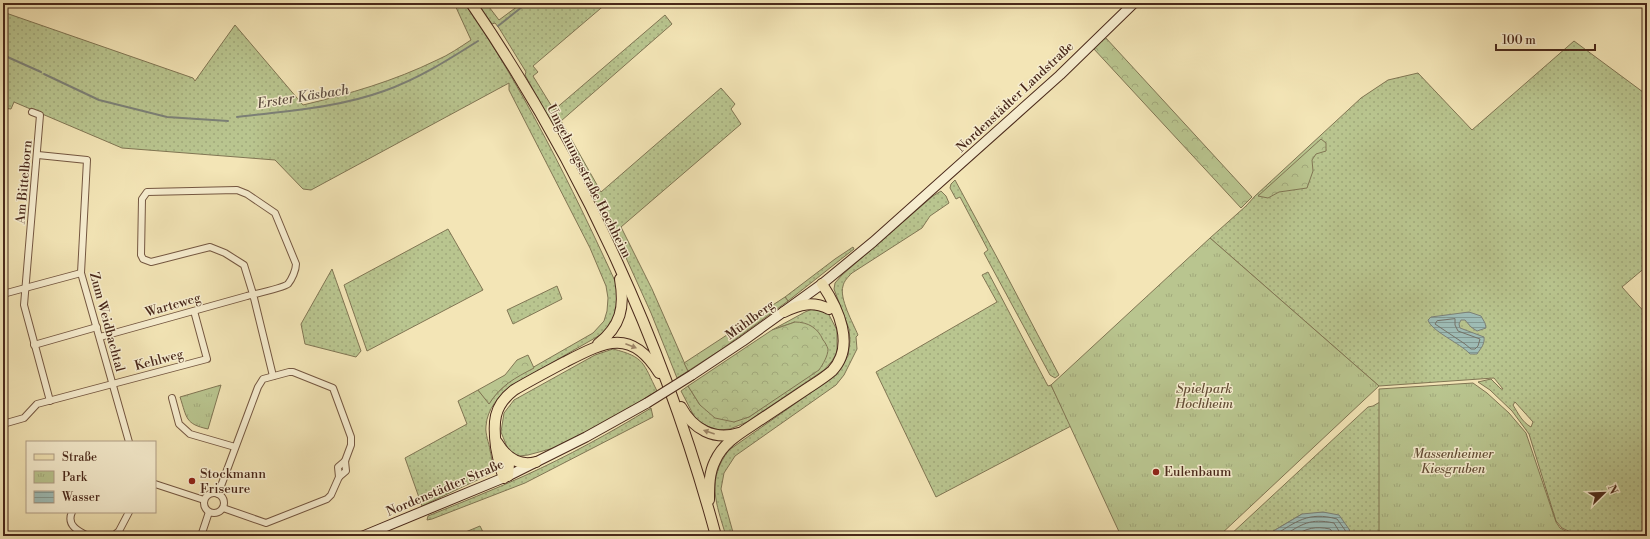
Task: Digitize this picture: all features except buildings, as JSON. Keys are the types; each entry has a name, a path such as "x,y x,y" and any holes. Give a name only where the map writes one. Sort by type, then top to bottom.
{"main road":[{"name":"Umgehungsstraße Hochheim","path":"471,3 540,114 581,188 617,263 666,380"},
{"name":"Nordenstädter Landstraße","path":"822,284 912,208 1060,75 1134,3"},
{"path":"593,347 611,331 621,310 623,295 617,263"},
{"path":"822,284 821,297 824,304 839,319"},
{"path":"709,510 709,479 715,460 727,444 746,429 827,375 835,367 841,357 844,345 843,332 829,295 822,284"},
{"name":"Mühlberg","path":"647,403 692,375 822,284"},
{"path":"784,312 802,305 812,304 829,309"},
{"path":"506,477 500,465 494,424 496,413 502,402 509,394 593,347 604,343 615,342 626,344 637,349 649,358 672,396"},
{"path":"666,380 698,473 716,536"},
{"path":"666,380 686,416 699,429 711,434 723,435 735,434 746,429"},
{"name":"Nordenstädter Straße","path":"363,536 506,477 592,434 647,403"},
{"path":"495,438 509,464 506,477"},
{"path":"503,451 510,458 518,462 536,462"}],"street":[{"name":"Am Bittelborn","path":"32,112 40,115 38,155 25,287 25,311 50,400"},
{"name":"Zum Weidbachtal","path":"38,155 87,160 81,273 129,441"},
{"path":"253,294 288,284 295,271 296,264 273,210 237,190 149,191 144,194 142,199 141,251 143,259 147,262 155,262 210,247 215,248 244,265 253,294 273,376"},
{"path":"3,294 81,273"},
{"name":"Warteweg","path":"100,337 253,294"},
{"name":"Kehlweg","path":"3,424 24,418 34,406 50,400 207,359 194,311"},
{"path":"34,345 97,327"},
{"path":"218,494 258,387 263,379 293,372 332,388 351,437 351,445 345,461 346,471 339,477 331,495 327,499 266,523 223,508"},
{"path":"172,398 180,424 190,434 236,447"},
{"path":"156,484 204,500"},
{"path":"209,512 204,506 204,500 211,494 218,494"},
{"path":"209,512 218,512 223,508 224,502 218,494"},
{"path":"201,536 209,512"},
{"path":"72,513 70,520 72,525 76,530 88,536"},
{"path":"113,536 118,531 128,513"}],"green space":[{"path":"454,3 465,3 487,36 546,139 615,281 618,290 617,313 612,323 602,334 511,386 494,403 486,426 492,463 490,474 422,506 405,458 467,424 458,401 478,390 489,403 494,396 511,380 593,333 604,321 607,311 608,298 606,286 590,248 509,90 509,83 311,190 303,189 275,160 122,148 14,102 11,109 3,108 3,12 193,78 195,81 235,25 303,105 388,81 446,56 471,40"},
{"path":"477,3 486,3 499,20 522,3 607,3 533,66 538,72 533,76 554,110 665,15 672,24 561,121 601,192 721,88 735,104 731,109 741,124 621,227 652,289 688,371 677,378 651,313 613,229 593,197 525,75 526,72 499,28 495,23 492,24"},
{"path":"1105,37 1252,197 1241,208 1093,48"},
{"path":"1574,41 1647,95 1647,266 1622,287 1647,315 1647,536 1579,536 1562,528 1556,521 1529,434 1512,411 1490,390 1478,382 1491,379 1501,389 1503,389 1494,378 1379,386 1210,238 1361,98 1388,80 1418,73 1472,130","holes":["1515,402 1533,422 1531,427 1523,420 1513,405"]},
{"path":"1321,139 1326,143 1326,151 1316,154 1312,160 1313,171 1307,188 1279,192 1268,198 1258,196"},
{"path":"955,180 1059,375 1055,378 1050,375 984,253 988,250 960,197 956,199 950,188 951,184"},
{"path":"941,191 946,196 949,203 930,216 922,228 852,273 844,282 842,291 843,297 858,335 856,337 857,349 844,375 836,385 735,456 724,473 721,489 734,536 726,536 716,502 715,492 717,471 722,461 729,450 826,382 842,366 848,356 850,341 849,329 834,289 835,283 842,275 933,196"},
{"path":"448,229 483,290 367,351 344,285"},
{"name":"Spielpark Hochheim","path":"1210,238 1379,386 1219,536 1121,536 1051,385"},
{"path":"853,247 854,249 788,301 785,297"},
{"path":"332,269 361,351 356,357 305,344 301,324"},
{"path":"988,272 1048,386 1051,385 1071,426 936,497 876,372 997,302 982,275"},
{"path":"557,286 562,299 513,324 507,310"},
{"path":"785,297 788,301 722,349 688,371 684,363"},
{"path":"815,308 828,313 837,330 837,352 832,361 824,370 747,422 730,429 719,430 709,427 700,422 694,416 681,391 688,386 700,405 749,417 762,408 795,322 772,330"},
{"path":"795,322 812,326 827,345 827,354 824,363 819,370 749,417 734,422 715,418 700,405 688,386 772,330"},
{"path":"613,349 631,355 642,362 657,391 609,420 554,448 519,456 507,447 501,432 504,413 514,400 595,355"},
{"path":"528,355 534,368 504,387 489,404 478,390 505,375 517,360"},
{"name":"Massenheimer Kiesgruben","path":"1473,383 1487,393 1509,413 1526,433 1556,522 1560,528 1575,536 1379,536 1379,389"},
{"path":"221,385 208,429 195,425 188,419 180,397"},
{"path":"1385,399 1464,536 1351,536 1349,529 1302,514 1265,536 1229,536 1368,407 1373,406"},
{"path":"651,408 653,417 525,483 427,520 428,516 512,481 557,460"},
{"path":"480,526 485,536 456,536"}],"water":[{"path":"1469,312 1481,316 1486,328 1477,331 1465,320 1461,320 1459,324 1460,328 1484,337 1483,344 1477,354 1470,354 1440,333 1430,324 1428,320 1431,317"},
{"path":"1323,512 1339,515 1349,529 1351,536 1265,536 1302,514"}],"waterway":[{"name":"Erster Käsbach","path":"498,26 527,3"},
{"name":"Erster Käsbach","path":"237,117 311,108 366,97 397,86 421,75 478,41"},
{"name":"Erster Käsbach","path":"3,55 41,72"},
{"name":"Erster Käsbach","path":"44,74 99,100 167,117 228,121"}],"place":[{"name":"Eulenbaum","path":"1156,472"},
{"name":"Stockmann Friseure","path":"192,481"}]}
